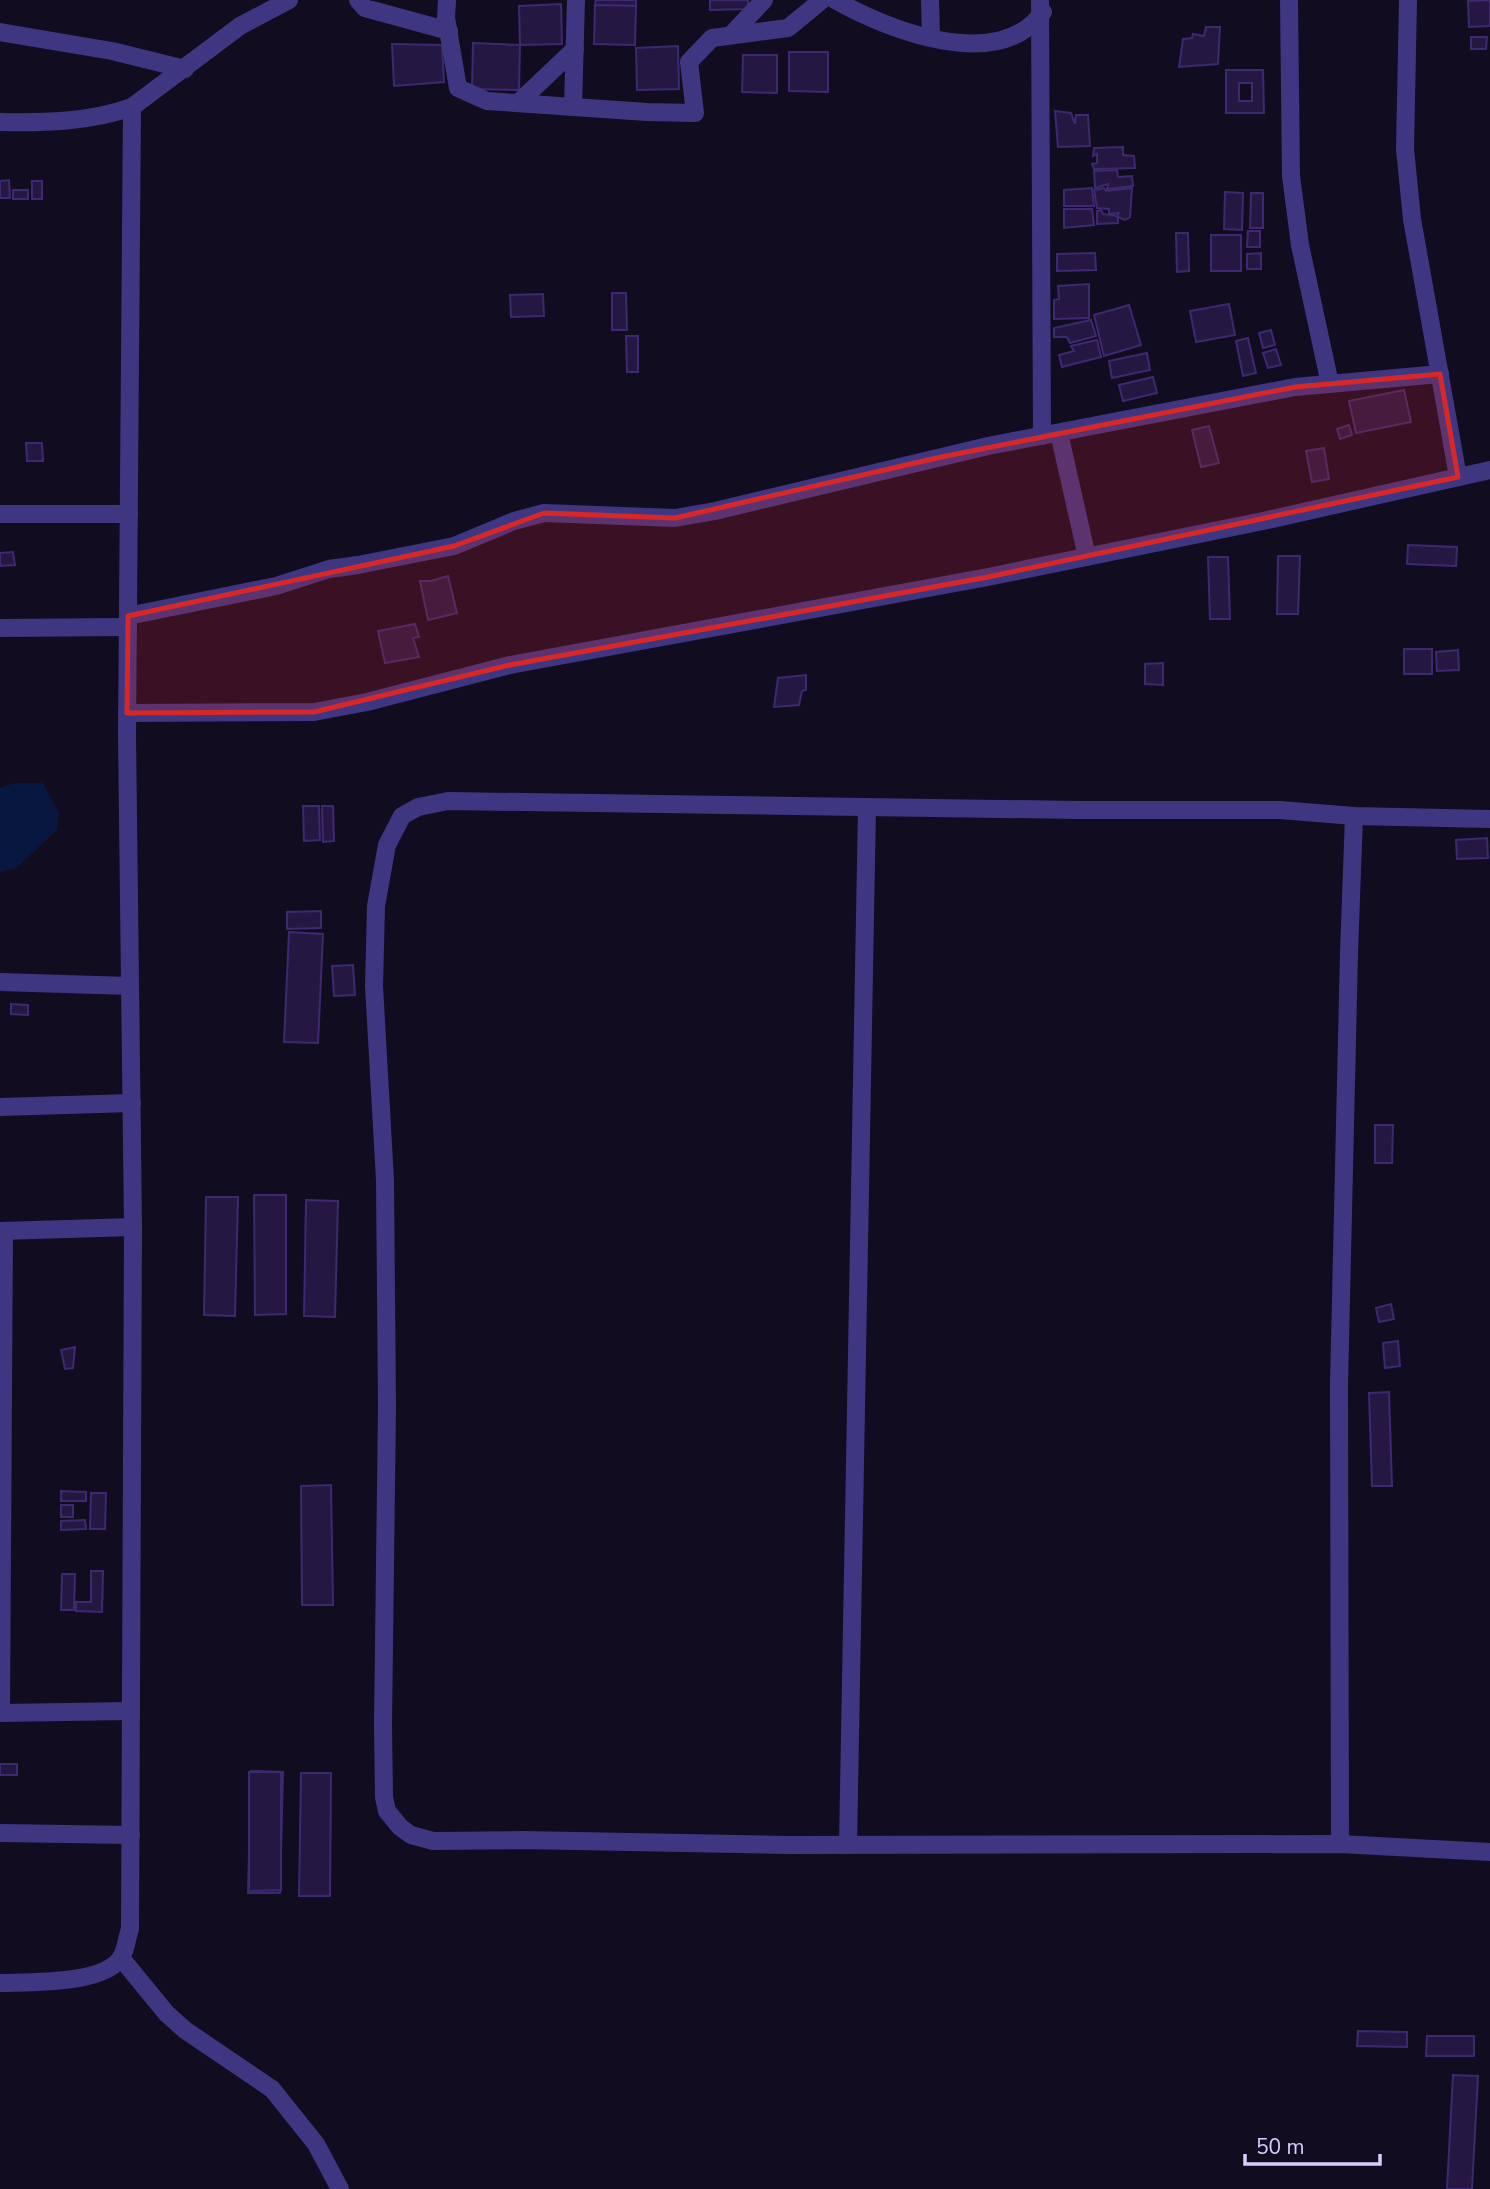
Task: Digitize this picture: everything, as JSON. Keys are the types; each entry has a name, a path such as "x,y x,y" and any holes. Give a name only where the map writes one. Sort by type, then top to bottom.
{"street":[{"path":"0,122 70,120 113,114 132,107 240,26 289,0"},
{"path":"358,0 365,8 449,31"},
{"path":"447,0 458,88 487,101 695,113 689,62 712,38 788,28 822,0"},
{"path":"573,107 576,0"},
{"path":"732,34 764,0"},
{"path":"835,0 892,27 959,44 998,41 1023,32 1044,5"},
{"path":"930,0 931,37"},
{"path":"1289,0 1291,176 1300,245 1330,384"},
{"path":"1408,0 1405,149 1412,219 1458,477"},
{"path":"1044,5 1050,434 1087,557"},
{"path":"0,32 112,51 185,69"},
{"path":"518,103 575,49"},
{"path":"0,1983 99,1975 121,1958 130,1929 133,1227 127,713 132,107"},
{"path":"0,628 128,622 276,586 329,569 454,546 514,521 544,513 676,518 941,457 1295,387 1440,374"},
{"path":"127,713 314,712 367,702 509,665 821,609 1087,557 1490,470"},
{"path":"0,514 129,514"},
{"path":"1490,819 1354,816 1280,810 448,801 418,807 402,816 387,845 376,906 374,986 386,1180 384,1797 387,1811 411,1835 433,1841 848,1845 1340,1844 1490,1852"},
{"path":"848,1845 867,807"},
{"path":"1340,1844 1339,1384 1354,816"},
{"path":"0,982 130,986"},
{"path":"0,1107 132,1103"},
{"path":"131,1711 1,1713 2,1231 133,1227"},
{"path":"0,1833 131,1835"},
{"path":"121,1958 167,2014 185,2030 272,2089 316,2144 340,2189"}],"highlighted area":[{"path":"1440,374 1458,477 988,577 510,665 314,712 127,713 128,616 454,546 544,513 675,518 941,457 1295,387"}],"water":[{"path":"15,783 43,783 59,813 57,830 15,869 0,872 0,788"}],"building":[{"path":"596,0 636,0 636,6 595,5"},
{"path":"710,0 748,0 748,9 710,10"},
{"path":"1490,0 1490,26 1469,27 1468,1"},
{"path":"561,4 562,44 520,45 519,6"},
{"path":"595,5 636,6 635,45 594,44"},
{"path":"1206,27 1220,27 1218,64 1179,67 1183,39 1192,38 1193,34 1204,36"},
{"path":"1471,37 1487,37 1486,49 1471,49"},
{"path":"473,43 520,45 519,90 472,89"},
{"path":"392,44 442,45 444,82 394,86"},
{"path":"678,46 679,89 637,90 636,48"},
{"path":"789,52 828,52 828,92 789,91"},
{"path":"743,55 777,55 777,93 742,92"},
{"path":"1226,70 1263,70 1264,113 1226,113","holes":["1239,83 1252,83 1252,101 1239,101"]},
{"path":"1055,111 1071,113 1075,124 1076,115 1088,115 1090,146 1058,147"},
{"path":"1123,147 1123,155 1134,156 1135,168 1094,169 1092,164 1097,163 1097,154 1093,156 1094,148"},
{"path":"1117,170 1118,177 1132,176 1133,186 1107,189 1108,184 1095,188 1094,171"},
{"path":"9,180 10,198 0,198 0,181"},
{"path":"32,181 42,181 42,199 32,199"},
{"path":"1092,188 1094,206 1064,206 1064,190"},
{"path":"1104,188 1106,191 1132,188 1130,217 1125,220 1118,217 1118,223 1097,224 1097,211 1101,210 1103,214 1117,216 1119,213 1109,214 1109,209 1097,208 1094,190"},
{"path":"13,190 28,190 28,199 13,199"},
{"path":"1225,192 1243,193 1242,230 1224,229"},
{"path":"1251,193 1263,193 1263,228 1250,228"},
{"path":"1064,209 1092,209 1094,225 1064,228"},
{"path":"1248,231 1260,231 1260,247 1247,247"},
{"path":"1176,233 1188,233 1189,271 1177,272"},
{"path":"1211,235 1241,235 1241,271 1211,271"},
{"path":"1095,253 1096,270 1057,271 1057,254"},
{"path":"1261,253 1261,269 1247,269 1247,254"},
{"path":"1089,284 1089,318 1054,319 1054,300 1059,299 1058,286"},
{"path":"612,293 626,293 627,330 612,330"},
{"path":"543,294 544,316 511,317 510,295"},
{"path":"1229,304 1235,335 1196,342 1190,311"},
{"path":"1129,305 1141,345 1104,356 1094,315"},
{"path":"1091,320 1096,336 1070,343 1067,337 1054,337 1054,328"},
{"path":"1271,330 1275,345 1263,348 1259,333"},
{"path":"626,336 638,336 638,372 627,372"},
{"path":"1248,338 1256,373 1243,376 1236,341"},
{"path":"1097,340 1101,357 1062,367 1059,355 1074,351 1071,346"},
{"path":"1276,349 1281,365 1268,368 1263,353"},
{"path":"1147,353 1150,370 1112,378 1109,361"},
{"path":"1153,377 1157,393 1123,401 1119,385"},
{"path":"1404,390 1411,422 1356,433 1349,401"},
{"path":"1349,425 1352,435 1340,439 1337,429"},
{"path":"1209,426 1219,463 1201,467 1192,430"},
{"path":"26,443 42,443 43,461 27,461"},
{"path":"1324,448 1329,479 1312,482 1306,451"},
{"path":"1408,545 1457,547 1456,566 1407,564"},
{"path":"13,552 15,565 0,566 0,553"},
{"path":"1278,556 1300,556 1298,614 1277,614"},
{"path":"1208,557 1228,557 1230,619 1210,619"},
{"path":"448,576 457,613 428,620 420,581"},
{"path":"415,624 419,637 413,638 419,657 385,663 378,631"},
{"path":"1404,649 1432,649 1432,674 1404,674"},
{"path":"1458,650 1459,670 1437,671 1436,652"},
{"path":"1163,663 1163,685 1145,684 1145,664"},
{"path":"806,675 806,690 802,691 799,705 774,707 778,678"},
{"path":"303,806 319,806 320,840 304,841"},
{"path":"322,806 333,806 334,841 323,842"},
{"path":"1487,838 1488,858 1457,859 1456,840"},
{"path":"321,911 321,928 287,929 287,912"},
{"path":"289,932 323,934 318,1043 284,1042"},
{"path":"353,965 355,995 334,996 332,966"},
{"path":"11,1004 28,1005 28,1015 11,1014"},
{"path":"1375,1125 1393,1125 1392,1163 1375,1163"},
{"path":"254,1195 286,1195 286,1314 255,1315"},
{"path":"206,1197 238,1197 235,1316 204,1315"},
{"path":"306,1200 338,1201 335,1317 304,1316"},
{"path":"1391,1304 1394,1319 1379,1322 1376,1308"},
{"path":"1398,1341 1400,1366 1385,1368 1383,1343"},
{"path":"75,1347 73,1368 65,1369 61,1350"},
{"path":"1389,1392 1392,1486 1372,1486 1369,1393"},
{"path":"331,1485 333,1605 302,1605 301,1486"},
{"path":"61,1491 86,1492 86,1501 61,1501"},
{"path":"91,1493 106,1493 105,1529 90,1529"},
{"path":"61,1505 73,1505 73,1517 61,1517"},
{"path":"85,1520 86,1529 61,1530 61,1521"},
{"path":"91,1571 103,1571 102,1612 76,1611 76,1602 91,1602"},
{"path":"62,1574 75,1574 74,1610 61,1610"},
{"path":"0,1764 17,1764 17,1775 0,1775"},
{"path":"251,1771 283,1772 280,1893 248,1893"},
{"path":"249,1772 281,1772 281,1890 249,1891"},
{"path":"301,1773 331,1773 330,1896 299,1896"},
{"path":"1358,2031 1407,2032 1407,2047 1357,2046"},
{"path":"1427,2036 1474,2036 1474,2056 1426,2056"},
{"path":"1453,2075 1478,2076 1472,2189 1447,2189"}]}
